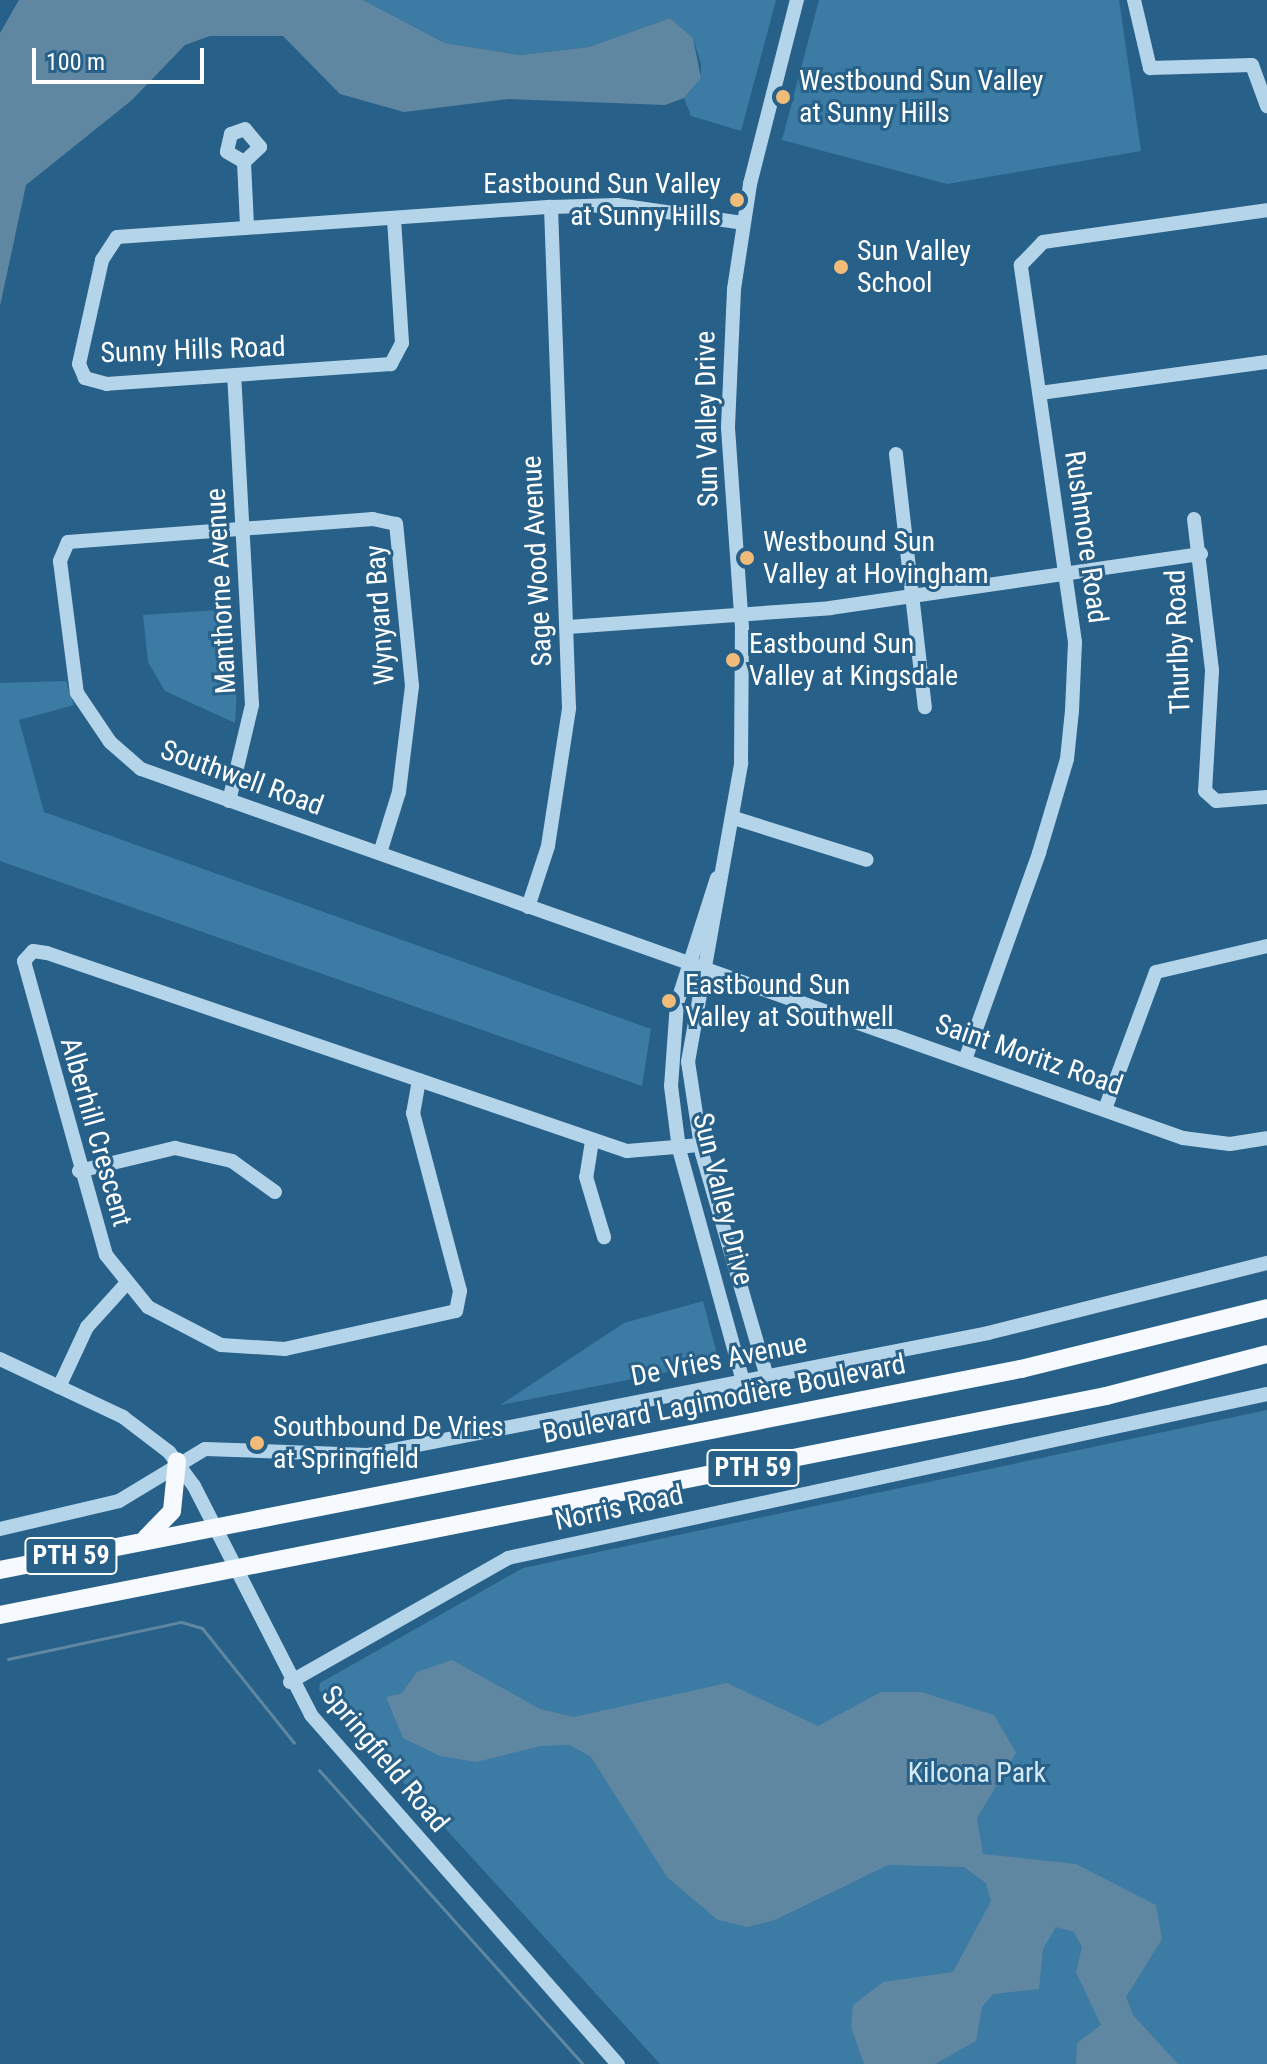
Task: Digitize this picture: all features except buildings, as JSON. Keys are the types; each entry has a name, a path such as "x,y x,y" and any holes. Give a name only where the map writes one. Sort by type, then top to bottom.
{"main road":[{"name":"Boulevard Lagimodière Boulevard","path":"0,1570 1021,1369 1267,1308"},
{"name":"PTH 59","path":"0,1615 237,1571 1106,1396 1267,1354"},
{"path":"142,1541 172,1511 177,1461"}],"street":[{"name":"Sun Valley Drive","path":"767,1377 700,1145 688,1062 703,966 734,818 741,614 728,382 743,223 797,0"},
{"path":"1134,0 1150,68 1252,65 1267,106"},
{"path":"244,162 247,226"},
{"name":"Sunny Hills Road","path":"394,219 400,355 379,367 94,384 79,364 106,246 117,237 247,226 617,205 743,223"},
{"name":"Sage Wood Avenue","path":"528,907 562,777 568,627 551,207"},
{"name":"Rushmore Road","path":"965,1060 1067,759 1075,642 1021,265 1033,246 1267,210"},
{"path":"1040,393 1267,362"},
{"name":"Manthorne Avenue","path":"229,801 252,705 234,375"},
{"path":"896,454 925,707"},
{"name":"Wynyard Bay","path":"244,528 373,519 402,532 409,736 380,853"},
{"name":"Thurlby Road","path":"1194,519 1201,554 1212,671 1205,791 1216,801 1267,797"},
{"name":"Southwell Road","path":"244,528 76,539 60,561 69,663 92,721 141,769 528,907 688,960"},
{"path":"568,627 912,597 1201,554"},
{"path":"734,818 867,860"},
{"name":"Sun Valley Drive","path":"728,843 688,960 672,1046 679,1149 743,1381"},
{"path":"1105,1109 1156,972 1267,946"},
{"name":"Alberhill Crescent","path":"419,1080 413,1113 460,1291 456,1311 253,1350 184,1331 125,1285 93,1226 24,980 24,961 33,951 419,1080 592,1141 627,1151 700,1145"},
{"name":"Saint Moritz Road","path":"688,960 965,1060 1211,1144 1267,1138"},
{"path":"592,1141 586,1177 604,1237"},
{"path":"79,1171 175,1148 232,1161 275,1192"},
{"name":"De Vries Avenue","path":"0,1529 119,1501 177,1461 226,1446 367,1455 767,1377 1120,1303 1267,1263"},
{"path":"59,1387 87,1327 125,1285"},
{"name":"Springfield Road","path":"0,1359 133,1423 177,1461 215,1526 290,1682 346,1759 618,2064"},
{"name":"Norris Road","path":"290,1682 508,1558 1267,1394"}],"green space":[{"path":"363,0 776,0 741,131 691,116 684,98 701,78 701,64 693,38 670,18 589,47 520,55 445,43"},
{"path":"819,0 1119,0 1141,151 947,184 782,140"},
{"path":"233,609 237,686 235,723 165,691 148,662 143,615"},
{"path":"66,681 74,705 19,720 44,812 651,1029 642,1086 0,861 0,683"},
{"path":"703,1301 719,1362 500,1405 624,1323"},
{"name":"Kilcona Park","path":"1267,1410 1267,2064 660,2064 319,1690 320,1683 523,1568"}],"shaded area":[{"path":"19,0 363,0 445,43 520,55 589,47 670,18 693,38 701,78 684,98 665,105 508,99 404,112 340,94 283,36 210,36 185,45 132,100 26,185 0,306 0,33"},
{"path":"452,1660 540,1709 574,1717 727,1683 818,1726 881,1692 921,1692 994,1715 1016,1753 977,1818 983,1854 1076,1864 1156,1905 1162,1939 1126,1997 1133,2015 1178,2064 1076,2064 1077,2043 1101,2025 1076,1972 1082,1947 1074,1932 1056,1927 1043,1949 1039,1989 993,1994 982,2007 976,2041 935,2064 864,2064 851,2027 853,2005 883,1982 953,1972 991,1901 986,1883 964,1867 888,1865 775,1920 747,1927 718,1920 667,1877 591,1757 570,1745 541,1746 476,1762 440,1756 403,1738 386,1697 402,1693 417,1672"}],"waterway":[{"path":"8,1659 181,1622 202,1628 294,1743"},
{"path":"319,1770 583,2064"}],"place":[{"name":"Westbound Sun Valley at Sunny Hills","path":"783,97"},
{"name":"Eastbound Sun Valley at Sunny Hills","path":"737,200"},
{"name":"Sun Valley School","path":"841,267"},
{"name":"Westbound Sun Valley at Hovingham","path":"747,558"},
{"name":"Eastbound Sun Valley at Kingsdale","path":"733,660"},
{"name":"Eastbound Sun Valley at Southwell","path":"669,1001"},
{"name":"Southbound De Vries at Springfield","path":"257,1443"}]}
